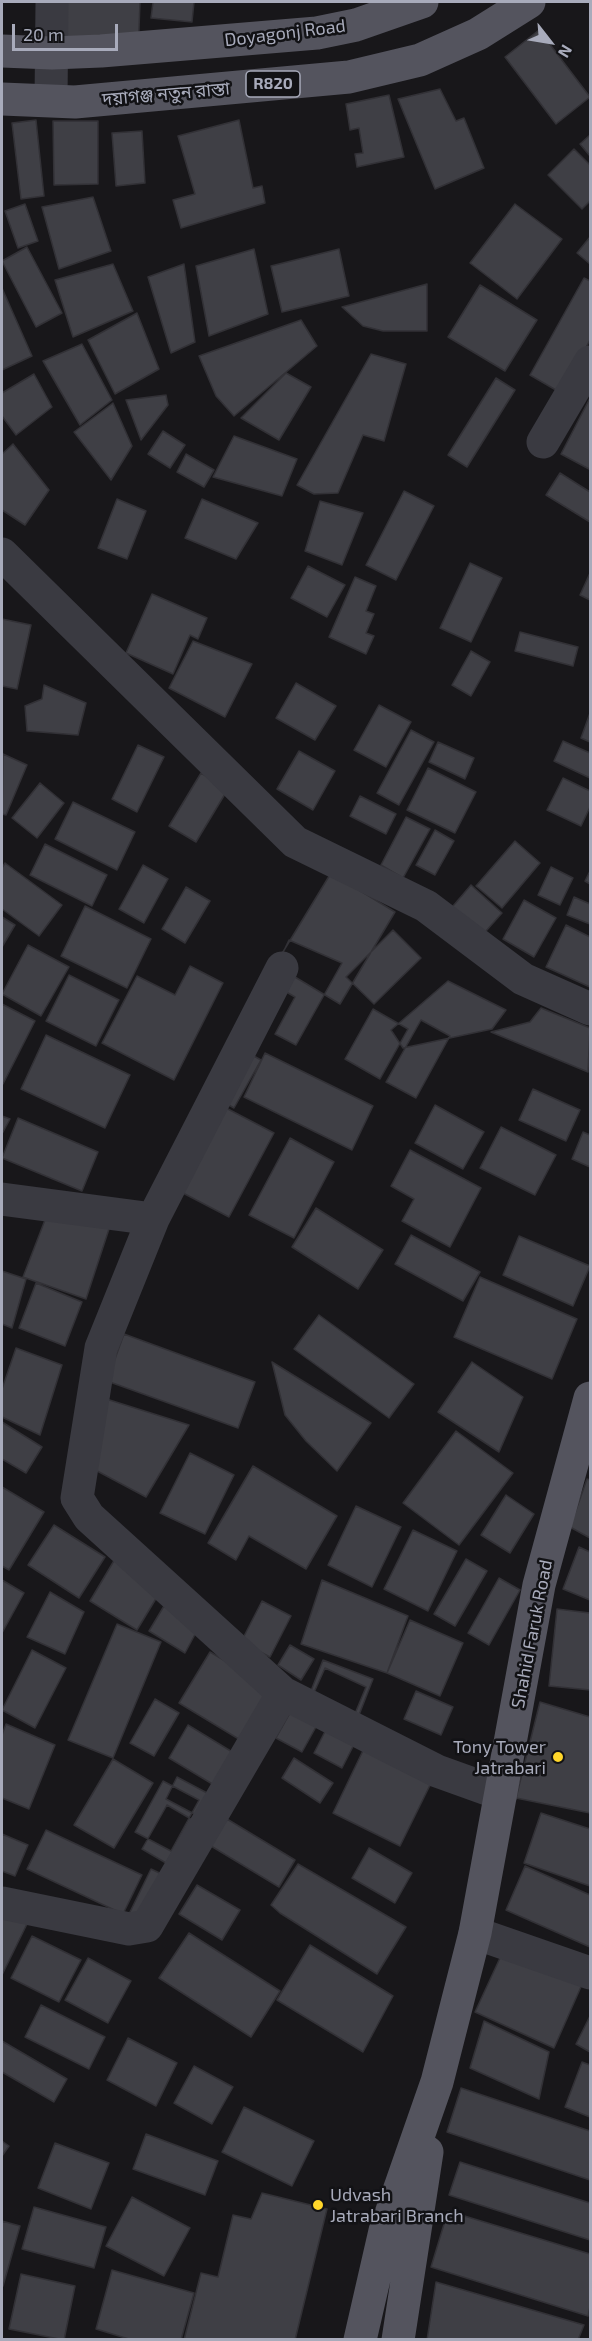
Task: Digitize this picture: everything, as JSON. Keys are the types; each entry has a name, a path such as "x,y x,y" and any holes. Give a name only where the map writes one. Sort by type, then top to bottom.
{"main road":[{"name":"Doyagonj Road","path":"2,51 52,54 316,33 356,25 422,2"},
{"name":"দয়াগঞ্জ নতুন রাস্তা","path":"2,99 75,102 349,77 420,60 478,34 529,2"},
{"name":"Shahid Faruk Road","path":"360,2340 385,2231 436,2082 475,1933 539,1585 591,1398"},
{"name":"Shahid Faruk Road","path":"398,2340 418,2223 436,2082"}],"street":[{"path":"51,100 52,2"},
{"path":"543,442 591,362"},
{"path":"2,554 295,843 426,906 523,979 591,1009"},
{"path":"282,968 153,1219 101,1348 77,1497 89,1517 283,1693 437,1772 501,1794"},
{"path":"2,1199 153,1219"},
{"path":"2,1903 129,1929 147,1926 283,1693"},
{"path":"475,1933 591,1973"}],"building":[{"path":"66,2 140,2 138,56 65,54"},
{"path":"153,2 194,2 192,22 151,18"},
{"path":"539,30 590,97 556,124 505,57"},
{"path":"440,89 456,121 464,118 484,168 435,189 398,99"},
{"path":"389,95 404,157 357,167 355,154 363,153 359,128 350,130 346,104"},
{"path":"36,120 44,196 21,199 12,123"},
{"path":"239,120 253,188 262,186 265,203 181,228 173,200 195,194 178,136"},
{"path":"53,121 98,121 98,184 54,185"},
{"path":"142,131 145,183 116,186 112,133"},
{"path":"590,135 590,156 580,144"},
{"path":"574,149 590,165 590,201 582,209 548,175"},
{"path":"93,197 111,251 59,269 42,207"},
{"path":"25,204 38,241 18,248 5,211"},
{"path":"515,204 562,239 517,299 470,263"},
{"path":"590,237 590,264 577,253"},
{"path":"27,247 62,313 36,327 2,261"},
{"path":"254,249 268,314 209,336 196,266"},
{"path":"339,249 349,296 282,312 271,266"},
{"path":"113,264 133,311 73,337 55,280"},
{"path":"184,264 195,342 171,353 148,277"},
{"path":"584,278 590,281 590,340 561,393 530,375"},
{"path":"427,284 427,331 383,331 363,326 342,307"},
{"path":"480,285 537,320 505,371 448,337"},
{"path":"2,288 32,356 2,370"},
{"path":"137,313 159,369 115,394 88,340"},
{"path":"301,320 317,346 234,416 216,396 199,356"},
{"path":"82,344 112,400 80,425 43,361"},
{"path":"371,354 406,364 384,441 363,435 338,493 314,494 297,485"},
{"path":"286,373 311,387 279,440 241,418"},
{"path":"34,374 52,407 16,435 2,416 2,393"},
{"path":"496,378 515,390 467,467 448,455"},
{"path":"166,395 168,405 141,440 126,400"},
{"path":"590,398 590,467 589,469 561,454"},
{"path":"113,403 132,446 111,480 74,432"},
{"path":"163,431 185,445 170,468 148,454"},
{"path":"234,436 297,459 282,496 213,477"},
{"path":"13,444 49,490 25,525 2,510 2,454"},
{"path":"186,454 214,470 204,487 177,472"},
{"path":"560,473 590,492 590,522 546,495"},
{"path":"404,491 434,506 396,580 366,565"},
{"path":"117,499 146,511 127,559 98,548"},
{"path":"202,499 258,523 236,559 185,538"},
{"path":"320,501 363,513 342,565 305,551"},
{"path":"470,563 502,578 471,642 440,628"},
{"path":"308,566 345,585 327,617 291,598"},
{"path":"590,573 590,600 580,595"},
{"path":"355,577 376,586 366,611 374,614 366,633 374,636 366,654 329,637"},
{"path":"152,594 207,618 198,639 190,635 173,674 126,653"},
{"path":"2,619 31,625 17,689 2,686"},
{"path":"520,632 578,647 573,666 515,651"},
{"path":"193,641 252,664 225,717 169,688"},
{"path":"471,651 490,662 471,696 452,685"},
{"path":"296,683 336,706 315,740 276,718"},
{"path":"44,685 86,703 78,735 27,731 25,706 42,699"},
{"path":"379,705 411,722 386,767 354,750"},
{"path":"590,713 590,742 581,738"},
{"path":"411,730 434,742 399,805 377,793"},
{"path":"563,741 590,753 590,778 554,761"},
{"path":"438,742 474,758 465,779 429,762"},
{"path":"138,745 164,757 137,812 112,799"},
{"path":"299,751 335,771 313,810 277,789"},
{"path":"3,754 27,765 6,815 2,814"},
{"path":"428,768 476,792 455,833 407,810"},
{"path":"201,773 228,789 196,842 169,826"},
{"path":"563,778 590,791 590,807 581,826 547,810"},
{"path":"40,783 64,803 37,838 12,818"},
{"path":"360,796 396,814 386,834 350,816"},
{"path":"73,802 135,832 117,870 55,839"},
{"path":"406,817 430,829 403,878 381,865"},
{"path":"435,830 454,841 435,875 416,865"},
{"path":"515,841 540,863 502,908 476,886"},
{"path":"45,844 107,875 92,906 30,875"},
{"path":"5,863 62,905 39,936 2,909 2,868"},
{"path":"143,865 168,879 144,923 119,909"},
{"path":"551,867 573,878 560,905 538,895"},
{"path":"590,871 590,884 585,881"},
{"path":"331,873 395,912 340,1004 275,965"},
{"path":"471,885 502,913 478,940 447,913"},
{"path":"186,887 210,901 185,943 162,929"},
{"path":"574,897 590,904 590,924 567,915"},
{"path":"524,900 556,918 534,957 503,939"},
{"path":"85,906 151,939 127,988 61,956"},
{"path":"2,917 15,925 2,947"},
{"path":"566,925 590,937 590,987 546,967"},
{"path":"393,930 421,958 374,1004 346,977"},
{"path":"289,940 342,963 296,1045 275,1034 295,997 269,982"},
{"path":"28,945 69,967 41,1016 2,994"},
{"path":"190,966 223,983 174,1080 102,1043 137,976 175,995"},
{"path":"69,975 119,1000 96,1046 46,1021"},
{"path":"448,981 506,1010 492,1029 403,1048 391,1030"},
{"path":"2,1004 35,1021 3,1084 2,1083"},
{"path":"541,1008 590,1028 588,1072 491,1032 530,1022"},
{"path":"373,1009 408,1029 380,1079 345,1059"},
{"path":"421,1020 450,1036 416,1098 386,1082"},
{"path":"46,1035 130,1075 105,1128 21,1089"},
{"path":"234,1045 261,1060 234,1108 208,1093"},
{"path":"265,1053 373,1106 352,1150 244,1097"},
{"path":"533,1089 580,1110 566,1141 519,1120"},
{"path":"435,1105 484,1132 463,1169 415,1143"},
{"path":"226,1108 274,1133 229,1217 181,1192"},
{"path":"2,1116 10,1119 2,1134"},
{"path":"18,1118 98,1152 82,1191 2,1158"},
{"path":"501,1127 556,1155 535,1195 480,1168"},
{"path":"583,1132 590,1135 590,1167 572,1159"},
{"path":"290,1138 334,1162 294,1238 249,1215"},
{"path":"410,1150 481,1188 450,1247 402,1221 414,1199 391,1186"},
{"path":"50,1207 110,1226 86,1299 23,1277"},
{"path":"316,1208 383,1250 358,1289 292,1247"},
{"path":"411,1235 480,1272 463,1301 395,1264"},
{"path":"519,1236 590,1266 573,1306 503,1275"},
{"path":"2,1271 26,1279 12,1328 2,1324"},
{"path":"480,1277 577,1319 552,1379 454,1337"},
{"path":"36,1283 82,1302 65,1346 19,1328"},
{"path":"319,1315 414,1384 389,1418 294,1349"},
{"path":"124,1334 255,1382 238,1428 107,1381"},
{"path":"16,1348 62,1365 40,1435 2,1417 2,1389"},
{"path":"272,1362 371,1423 337,1471 306,1441 285,1415"},
{"path":"472,1362 523,1397 499,1452 438,1412"},
{"path":"100,1397 189,1425 146,1497 84,1464"},
{"path":"2,1422 42,1447 26,1473 2,1459"},
{"path":"456,1431 513,1473 459,1545 403,1503"},
{"path":"190,1453 234,1475 205,1534 160,1513"},
{"path":"253,1466 337,1516 306,1569 249,1536 236,1560 208,1543"},
{"path":"587,1479 590,1480 590,1538 570,1527"},
{"path":"2,1487 44,1512 9,1570 2,1566"},
{"path":"506,1495 534,1514 510,1553 481,1535"},
{"path":"356,1506 401,1527 372,1587 328,1565"},
{"path":"54,1525 105,1557 79,1598 28,1565"},
{"path":"413,1530 457,1551 428,1611 384,1589"},
{"path":"579,1547 590,1552 590,1600 563,1589"},
{"path":"115,1559 163,1587 137,1630 90,1601"},
{"path":"466,1559 487,1571 455,1626 434,1614"},
{"path":"499,1578 520,1590 489,1645 468,1633"},
{"path":"2,1580 24,1593 2,1633"},
{"path":"322,1580 408,1616 387,1673 301,1644"},
{"path":"50,1592 84,1612 65,1654 27,1637"},
{"path":"262,1601 291,1616 270,1657 241,1642"},
{"path":"164,1606 199,1627 185,1653 149,1631"},
{"path":"557,1609 590,1613 590,1690 549,1686"},
{"path":"410,1620 463,1643 440,1696 387,1673"},
{"path":"117,1624 161,1642 113,1758 68,1740"},
{"path":"290,1645 314,1659 301,1680 278,1665"},
{"path":"32,1650 66,1668 35,1728 2,1710"},
{"path":"210,1652 273,1689 242,1741 179,1703"},
{"path":"323,1660 373,1679 359,1715 309,1696"},
{"path":"325,1668 366,1687 354,1716 312,1697"},
{"path":"416,1691 453,1707 441,1735 404,1719"},
{"path":"300,1695 326,1709 302,1752 276,1738"},
{"path":"155,1699 179,1713 154,1756 130,1743"},
{"name":"Tony Tower Jatrabari","path":"540,1702 590,1717 590,1813 516,1798"},
{"path":"335,1712 363,1727 342,1768 314,1753"},
{"path":"6,1724 55,1745 29,1809 2,1798 2,1735"},
{"path":"188,1725 234,1753 214,1785 169,1758"},
{"path":"370,1736 438,1769 400,1846 333,1813"},
{"path":"294,1758 333,1783 320,1803 282,1778"},
{"path":"113,1759 153,1783 114,1848 74,1825"},
{"path":"177,1777 209,1794 198,1816 166,1799"},
{"path":"163,1781 199,1800 171,1851 135,1832"},
{"path":"167,1805 191,1819 166,1863 142,1849"},
{"path":"541,1813 590,1829 590,1886 524,1863"},
{"path":"227,1819 295,1860 279,1887 211,1846"},
{"path":"46,1830 142,1875 123,1914 27,1869"},
{"path":"2,1834 28,1845 15,1876 2,1871"},
{"path":"369,1848 412,1873 395,1903 352,1878"},
{"path":"298,1864 406,1927 377,1974 271,1905"},
{"path":"525,1866 590,1895 590,1947 506,1910"},
{"path":"151,1869 168,1877 146,1922 129,1914"},
{"path":"197,1885 240,1910 222,1940 179,1914"},
{"path":"2,1916 27,1924 2,1975"},
{"path":"189,1933 280,1991 251,2037 159,1978"},
{"path":"32,1936 81,1960 59,2002 11,1978"},
{"path":"310,1945 393,1996 363,2052 277,2000"},
{"path":"506,1945 584,1980 554,2048 475,2012"},
{"path":"88,1958 131,1981 108,2023 65,2000"},
{"path":"41,2005 105,2037 89,2069 25,2037"},
{"path":"590,2016 590,2052 576,2044"},
{"path":"484,2021 549,2052 539,2099 470,2068"},
{"path":"128,2038 177,2063 156,2106 107,2080"},
{"path":"2,2041 67,2079 54,2102 2,2072"},
{"path":"582,2062 590,2065 590,2117 565,2107"},
{"path":"194,2066 233,2087 212,2124 174,2103"},
{"path":"461,2088 590,2131 590,2180 447,2132"},
{"path":"244,2107 314,2141 292,2186 222,2152"},
{"path":"146,2134 218,2161 205,2195 133,2169"},
{"path":"2,2141 9,2146 2,2156"},
{"path":"55,2143 109,2163 91,2209 38,2188"},
{"path":"460,2162 590,2203 590,2240 449,2195"},
{"path":"262,2193 327,2209 295,2340 184,2340 201,2273 218,2277 233,2215 251,2219"},
{"path":"132,2197 190,2228 164,2276 106,2246"},
{"path":"34,2207 106,2227 94,2268 22,2249"},
{"path":"448,2211 590,2254 588,2316 431,2267"},
{"path":"2,2221 20,2226 3,2286 2,2285"},
{"path":"112,2270 194,2293 181,2340 132,2340 96,2329"},
{"path":"21,2274 75,2286 64,2340 9,2329"},
{"path":"436,2282 584,2325 578,2340 427,2340"}],"place":[{"name":"Tony Tower Jatrabari","path":"558,1757"},
{"name":"Udvash Jatrabari Branch","path":"318,2205"}]}
